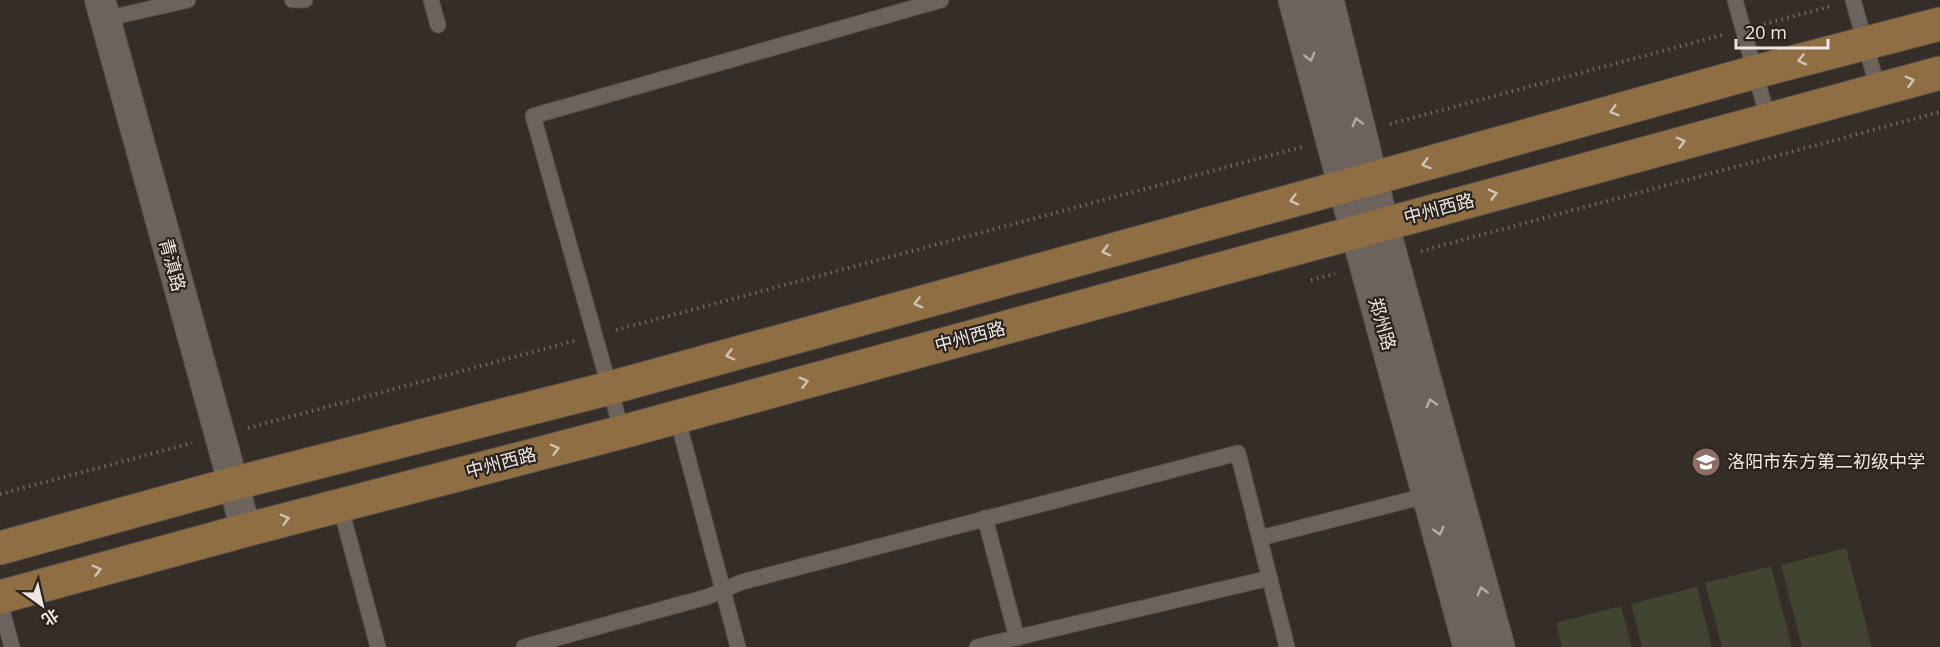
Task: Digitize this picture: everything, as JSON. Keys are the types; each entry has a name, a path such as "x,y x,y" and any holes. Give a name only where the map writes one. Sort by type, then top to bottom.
{"main road":[{"path":"0,548 232,484 610,388 1755,72 1940,24"},
{"name":"中州西路","path":"0,597 622,432 1940,73"}],"street":[{"name":"郑州路","path":"1295,0 1345,135 1369,228 1498,647"},
{"name":"郑州路","path":"1327,0 1345,135"},
{"name":"青滇路","path":"103,10 246,530"},
{"name":"郑州路","path":"1369,228 1429,495 1470,647"}],"lane":[{"path":"103,10 188,0"},
{"path":"292,0 305,0"},
{"path":"431,0 438,26"},
{"path":"622,432 533,116 941,0"},
{"path":"1735,0 1768,119"},
{"path":"1853,0 1878,89"},
{"path":"677,417 738,647"},
{"path":"524,647 707,597 753,579 1238,453 1287,647"},
{"path":"1260,538 1429,495"},
{"path":"340,505 378,647"},
{"path":"986,518 1017,638"},
{"path":"977,647 1270,578"},
{"path":"0,603 12,647"}],"path":[{"path":"0,494 1853,0"}],"green space":[{"path":"1846,548 1872,647 1802,647 1781,565"},
{"path":"1771,566 1792,647 1722,647 1705,583"},
{"path":"1697,587 1712,647 1642,647 1631,604"},
{"path":"1621,606 1632,647 1562,647 1556,623"}],"place":[{"name":"洛阳市东方第二初级中学","path":"1706,462"}]}
